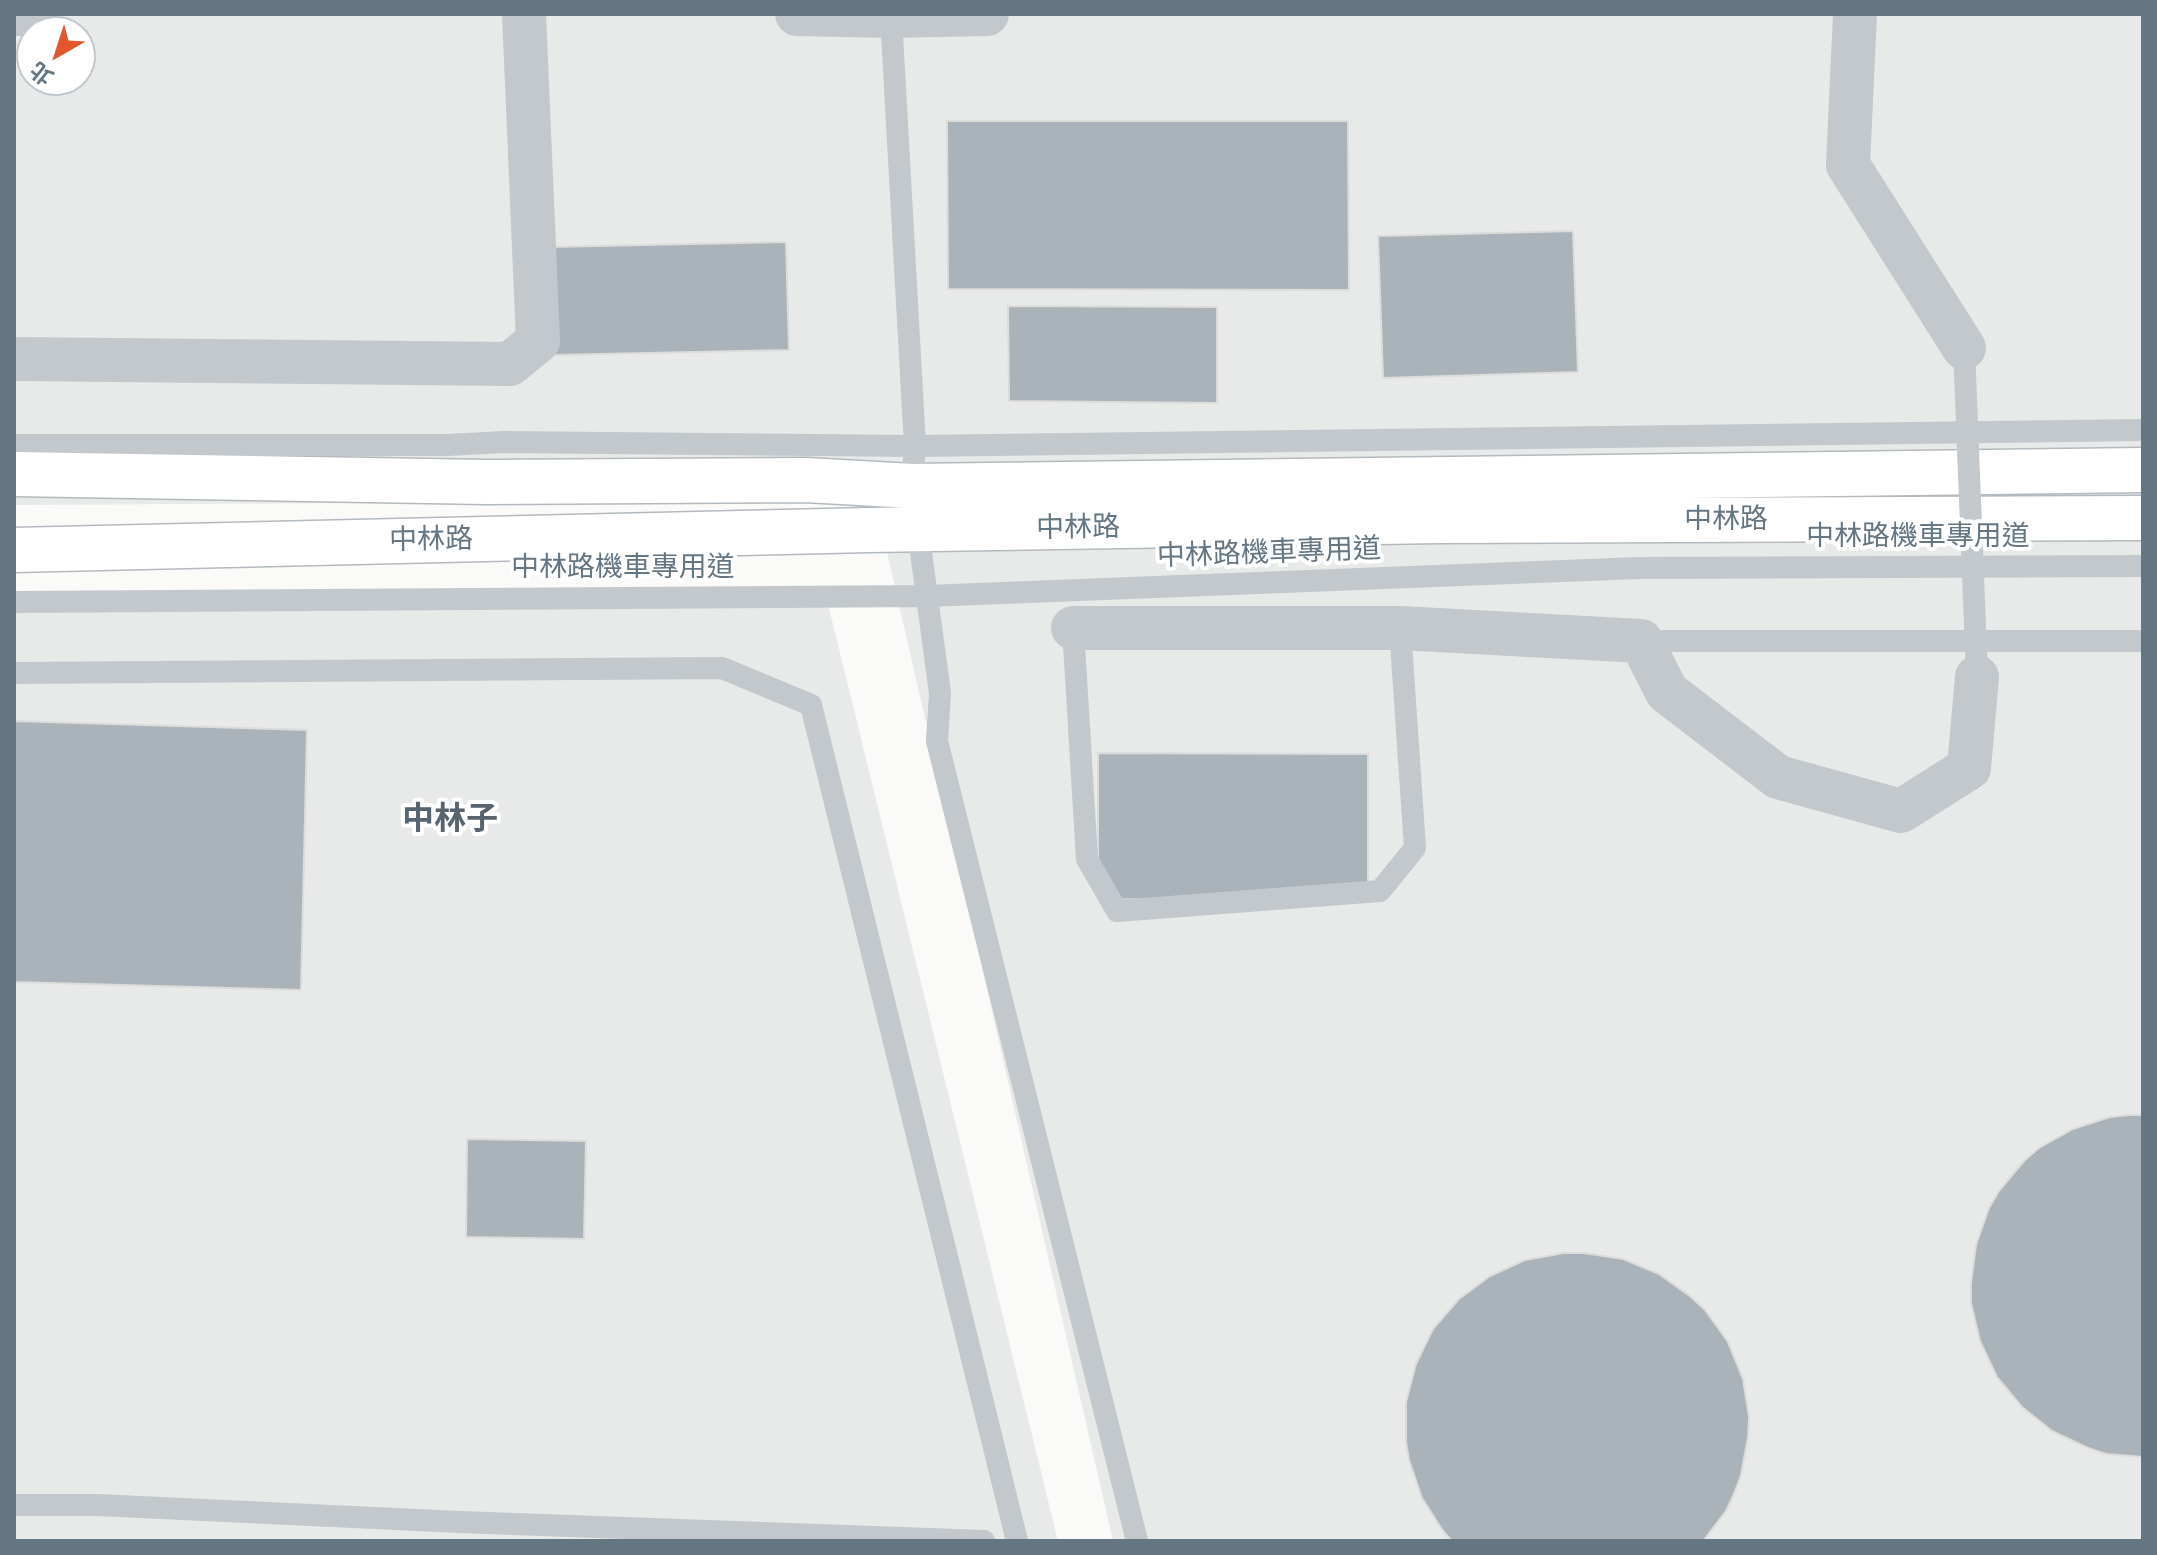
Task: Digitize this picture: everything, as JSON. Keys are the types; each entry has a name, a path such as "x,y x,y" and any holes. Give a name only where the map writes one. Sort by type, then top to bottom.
{"street":[{"path":"14,14 32,14"},
{"path":"14,359 510,364 538,341 524,14"},
{"path":"797,14 987,14"},
{"path":"1855,14 1848,165 1964,348"},
{"path":"14,474 487,482 806,480 913,466 2143,470"},
{"name":"中林路","path":"14,550 1440,521 2143,518"},
{"path":"1073,628 1400,628 1641,641 1667,692 1778,777 1901,811 1969,768 1977,677"}],"lane":[{"path":"891,16 913,466 940,693 937,741 1137,1541"},
{"path":"1964,348 1977,677"},
{"path":"14,445 448,445 519,442 913,466 2143,430"},
{"name":"中林路機車專用道","path":"14,602 927,596 1639,568 2143,566"},
{"path":"1073,628 1087,859 1117,911 1380,891 1415,848 1400,628"},
{"path":"1641,641 2143,641"},
{"path":"14,673 722,668 811,705 1017,1541"},
{"path":"14,1505 97,1505 984,1541"}],"shaded area":[{"path":"14,14 2143,14 2143,1541 1113,1541 875,500 14,505"},
{"path":"14,603 828,604 1058,1541 14,1541"}],"building":[{"path":"947,121 1348,121 1349,290 948,289"},
{"path":"1573,231 1578,372 1383,378 1378,236"},
{"path":"786,242 789,350 553,355 550,247"},
{"path":"1008,306 1217,307 1217,403 1009,401"},
{"path":"14,721 307,730 301,990 14,982"},
{"path":"1098,753 1368,754 1368,902 1098,899"},
{"path":"2143,1115 2143,1457 2106,1454 2088,1448 2052,1431 2022,1407 1997,1377 1980,1341 1971,1303 1976,1245 1989,1208 2024,1161 2039,1148 2073,1129 2110,1117"},
{"path":"467,1139 586,1141 584,1239 466,1237"},
{"path":"1564,1253 1623,1259 1659,1274 1705,1310 1728,1342 1743,1379 1749,1417 1748,1437 1734,1494 1726,1511 1703,1541 1452,1541 1422,1498 1406,1442 1406,1402 1416,1364 1433,1329 1459,1299 1490,1276 1525,1260"}],"district":[{"name":"中林子","path":"450,820"}]}
